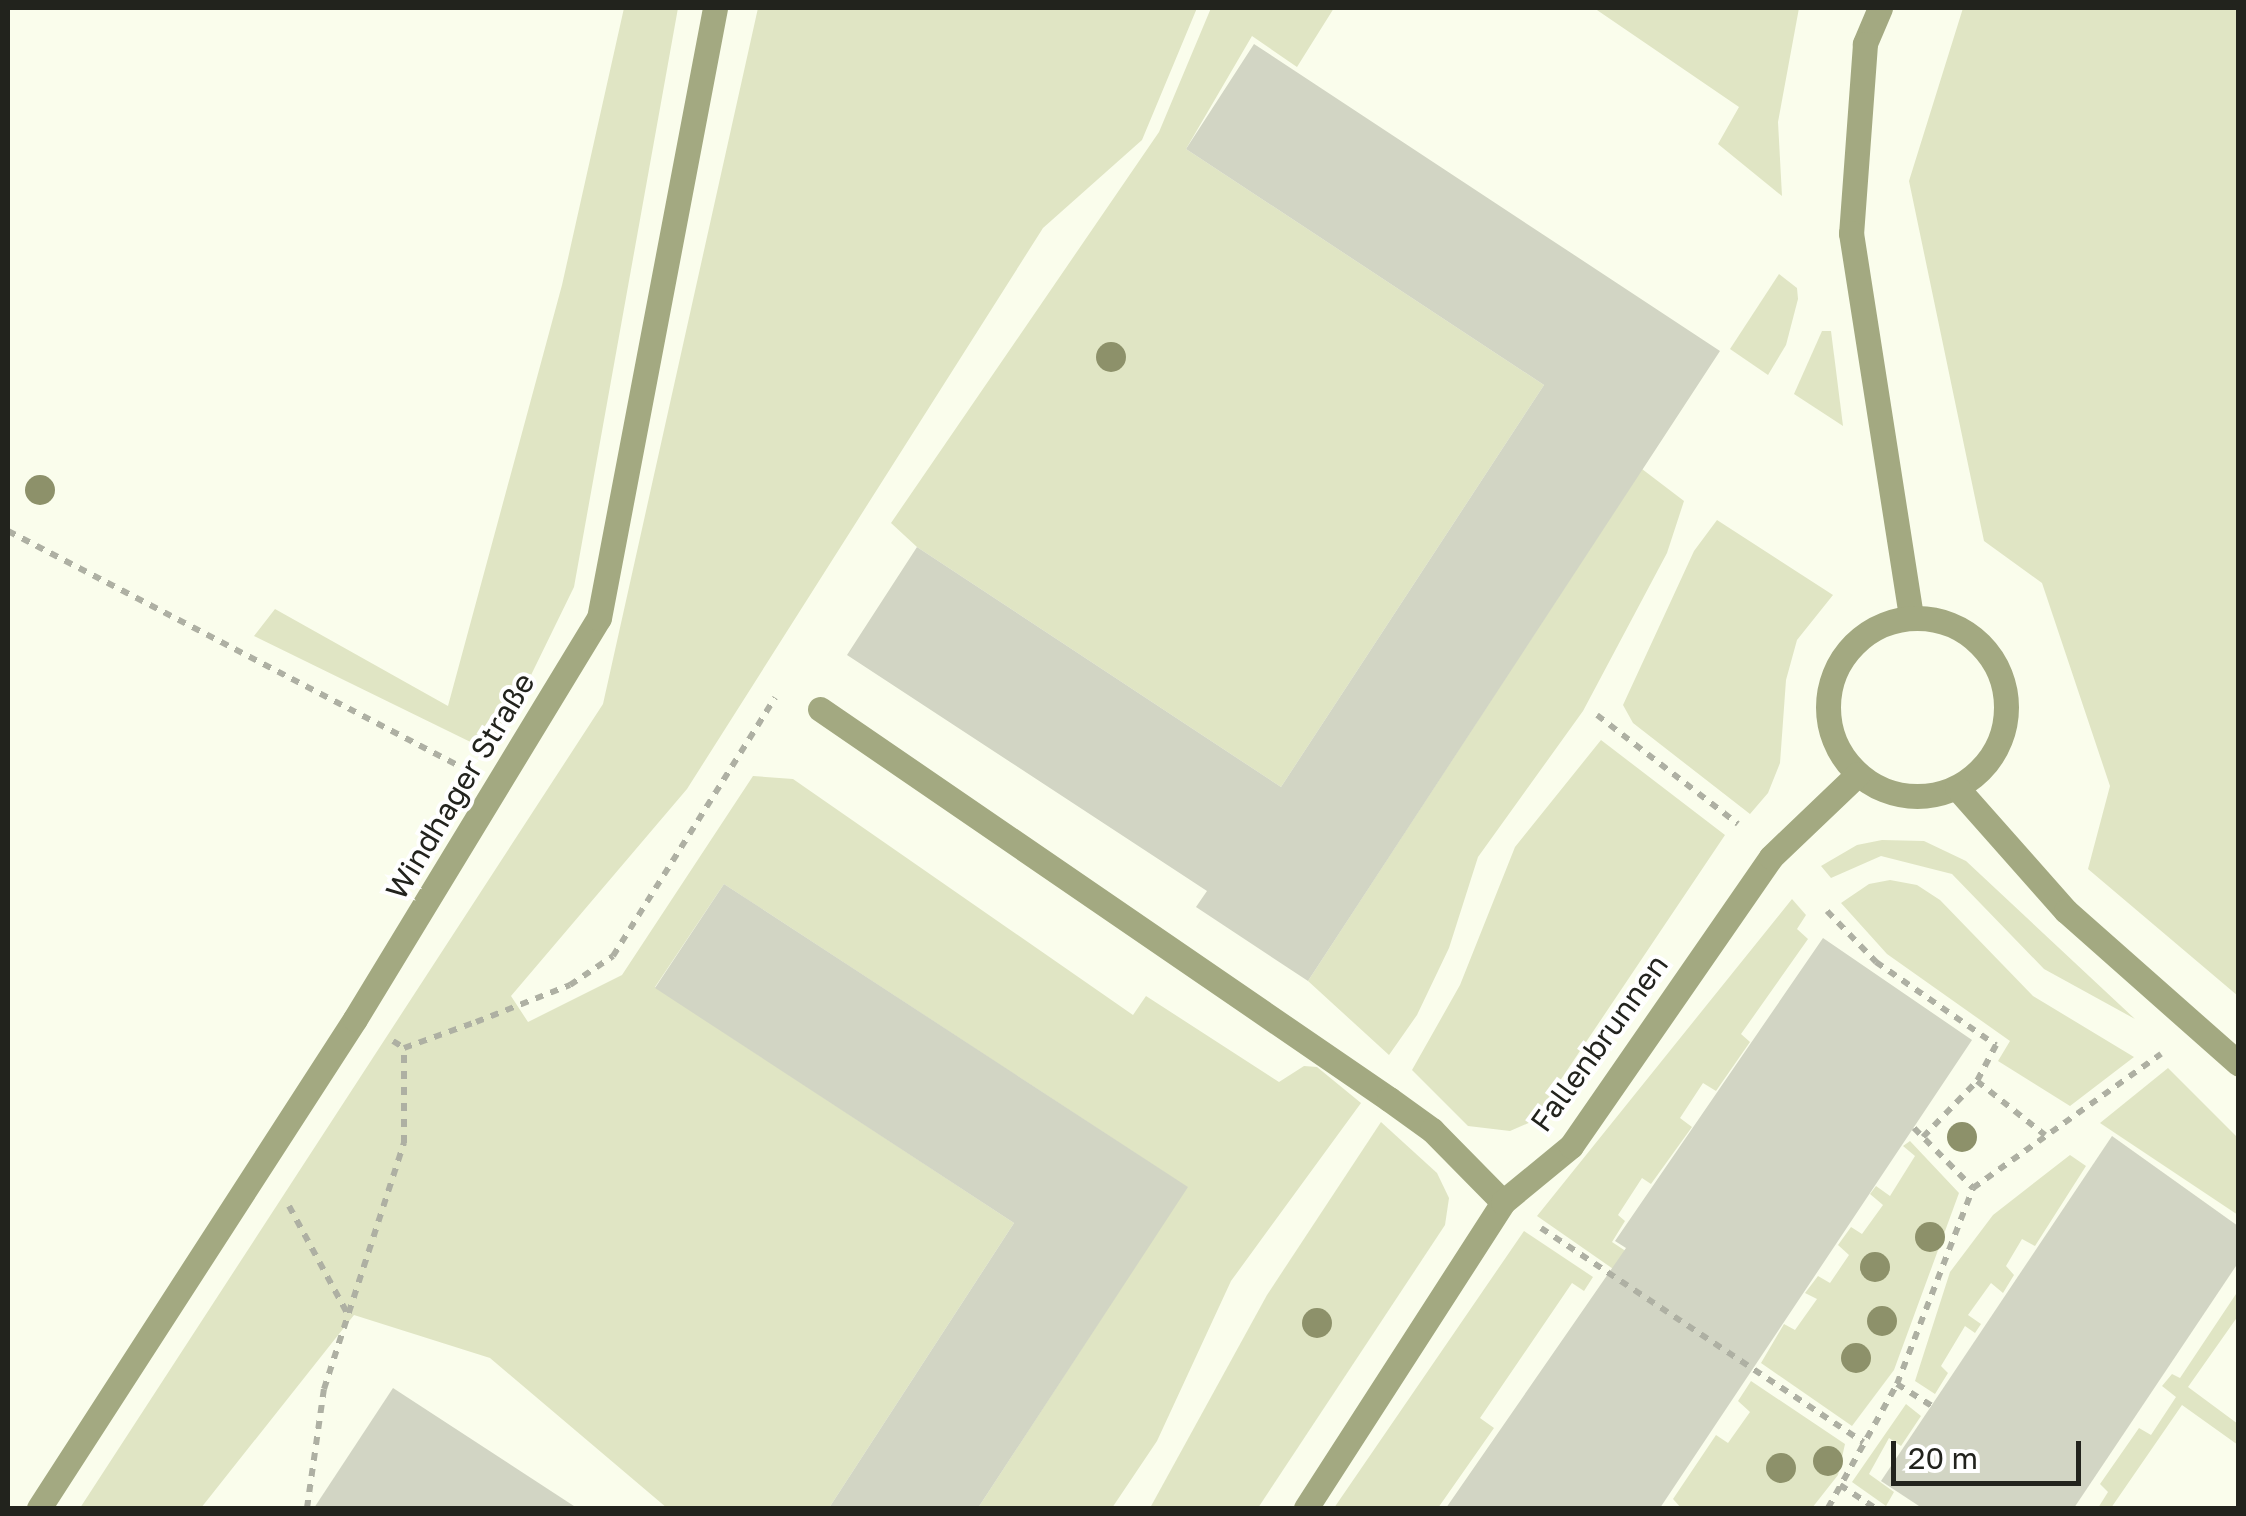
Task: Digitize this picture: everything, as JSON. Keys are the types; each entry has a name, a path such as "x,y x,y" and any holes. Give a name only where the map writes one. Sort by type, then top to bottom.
{"street":[{"name":"Windhager Straße","path":"39,1508 355,1019 500,787 598,618 715,8"},
{"path":"1880,8 1865,44 1850,233 1912,616"},
{"path":"1912,616 1946,621 1977,639 1998,667 2007,701 2003,736 1985,766 1957,788 1923,796 1888,792 1858,774 1836,746 1828,712 1832,677 1864,636 1912,616"},
{"path":"820,709 1432,1130 1503,1202"},
{"name":"Fallenbrunnen","path":"1306,1508 1503,1202 1571,1146 1771,858 1858,774"},
{"path":"1957,788 2066,911 2193,1028 2238,1063"}],"path":[{"path":"8,531 500,787"},
{"path":"404,1048 570,985 613,956 669,876 722,774 782,688 820,709"},
{"path":"1596,715 1743,828"},
{"path":"1827,911 1876,962 1996,1045 1977,1081 1923,1138"},
{"path":"355,1019 404,1048"},
{"path":"1828,1508 1897,1384 1973,1188 2193,1028"},
{"path":"307,1508 324,1389 404,1143 404,1048"},
{"path":"1977,1081 2045,1136"},
{"path":"1914,1128 1973,1188"},
{"path":"264,1161 348,1315"},
{"path":"1503,1202 1863,1442"},
{"path":"1897,1384 1932,1406"},
{"path":"1840,1485 1875,1508"}],"green space":[{"path":"624,8 678,8 574,587 493,753 254,636 275,609 448,706 562,285"},
{"path":"758,8 1197,8 1142,140 1043,228 687,789 511,996 528,1022 622,975 753,776 793,779 1133,1015 1146,996 1279,1082 1304,1066 1317,1067 1361,1103 1231,1281 1157,1441 1112,1508 978,1508 1187,1187 724,884 655,987 1014,1223 829,1508 667,1508 490,1358 354,1315 201,1508 80,1508 603,704"},
{"path":"1211,8 1334,8 1297,67 1252,36 1186,149 1544,385 1281,787 917,547 891,523 1159,132"},
{"path":"1594,8 1799,8 1778,122 1782,196 1718,144 1739,107"},
{"path":"1963,8 2238,8 2238,996 2088,869 2110,786 2042,583 1984,541 1909,181"},
{"path":"1779,274 1797,288 1798,299 1786,345 1768,375 1730,349"},
{"path":"1822,331 1831,331 1843,426 1794,394"},
{"path":"1642,469 1684,501 1667,553 1583,711 1478,857 1449,948 1417,1015 1389,1055 1308,981"},
{"path":"1717,520 1833,595 1797,640 1786,680 1780,763 1768,793 1750,814 1633,723 1623,705 1694,551"},
{"path":"1601,740 1725,835 1533,1121 1510,1131 1468,1126 1412,1070 1460,985 1515,847"},
{"path":"1882,840 1924,841 1966,861 2135,1019 2044,969 1952,874 1881,856 1831,878 1821,866 1857,845"},
{"path":"1890,880 1917,885 1940,900 2033,996 2134,1057 2070,1106 1998,1061 2010,1041 1887,954 1841,903 1869,884"},
{"path":"1792,899 1806,915 1797,929 1808,939 1741,1034 1750,1042 1716,1091 1703,1083 1680,1118 1692,1127 1651,1184 1642,1178 1618,1215 1625,1221 1612,1242 1724,1316 1711,1337 1537,1216"},
{"path":"2168,1068 2238,1138 2238,1215 2100,1123"},
{"path":"1381,1122 1437,1173 1449,1198 1445,1225 1258,1508 1150,1508 1267,1295"},
{"path":"1910,1141 1959,1193 1894,1370 1852,1426 1761,1363 1784,1324 1795,1330 1817,1299 1805,1293 1818,1276 1830,1283 1849,1255 1838,1245 1851,1227 1862,1234 1883,1205 1870,1194 1876,1186 1890,1196 1915,1156 1903,1146"},
{"path":"2070,1155 2086,1166 2035,1246 2022,1239 2006,1266 2014,1275 2003,1293 1991,1283 1968,1315 1981,1324 1975,1333 1965,1326 1941,1366 1948,1373 1935,1394 1915,1381 1950,1272 1993,1215"},
{"path":"1524,1231 1593,1277 1584,1291 1572,1283 1480,1418 1494,1428 1438,1508 1334,1508"},
{"path":"2238,1291 2238,1316 2188,1387 2238,1424 2238,1445 2182,1405 2111,1508 2098,1508 2108,1492 2100,1484 2139,1428 2151,1435 2176,1397 2162,1386 2172,1374 2180,1378"},
{"path":"1751,1381 1845,1444 1838,1475 1812,1508 1681,1508 1673,1499 1716,1435 1728,1443 1750,1412 1738,1401"},
{"path":"1906,1404 1921,1416 1901,1446 1889,1438 1869,1474 1894,1492 1886,1506 1852,1482"}],"building":[{"path":"1254,44 1720,351 1308,981 1196,907 1207,891 847,655 917,547 1281,787 1544,385 1186,149"},
{"path":"724,884 1188,1187 978,1508 829,1508 1014,1223 655,988"},
{"path":"1823,938 1972,1040 1660,1508 1446,1508 1626,1248 1615,1241"},
{"path":"2112,1136 2238,1226 2238,1263 2074,1508 1922,1508 1881,1481"},
{"path":"393,1388 577,1508 314,1508"}]}
